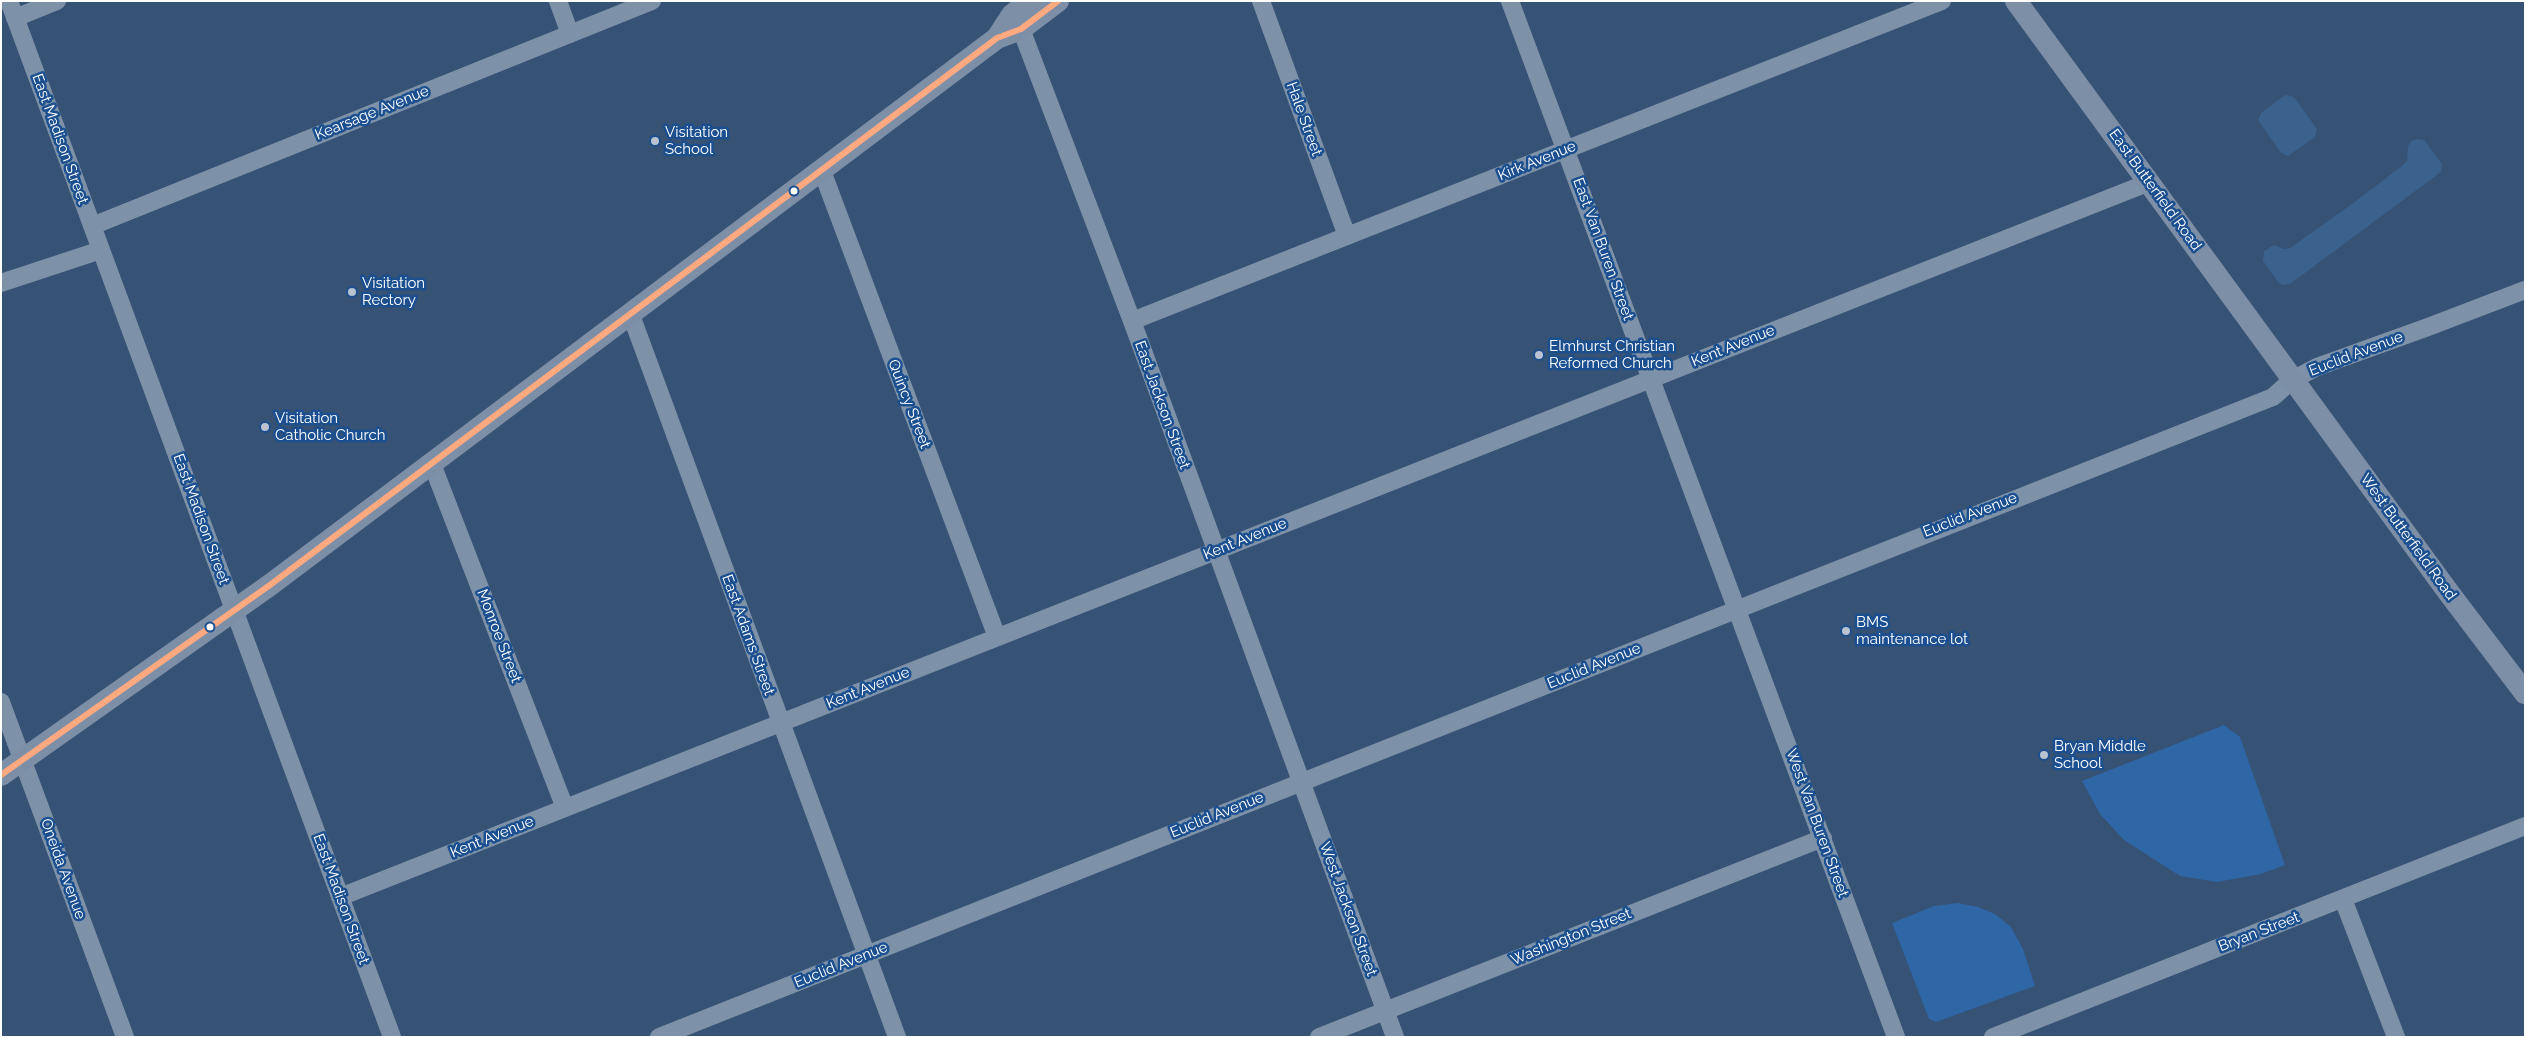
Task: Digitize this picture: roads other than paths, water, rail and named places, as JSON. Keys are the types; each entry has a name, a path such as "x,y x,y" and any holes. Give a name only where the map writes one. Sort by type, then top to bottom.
{"main road":[{"path":"997,38 1012,15 1030,1"},
{"path":"1,775 234,610 432,464 997,38 1021,29 1058,1"},
{"name":"East Butterfield Road","path":"2016,1 2150,182 2292,380"},
{"name":"West Butterfield Road","path":"2292,380 2525,693"}],"street":[{"name":"East Madison Street","path":"8,1 392,1037"},
{"path":"15,18 57,1"},
{"path":"558,1 570,34"},
{"name":"Kearsage Avenue","path":"92,226 652,1"},
{"name":"Hale Street","path":"1261,1 1347,236"},
{"name":"East Van Buren Street","path":"1510,1 1736,609"},
{"name":"Kirk Avenue","path":"1132,321 1942,1"},
{"name":"East Jackson Street","path":"1021,29 1132,321 1301,782"},
{"name":"Quincy Street","path":"822,171 997,637"},
{"name":"Kent Avenue","path":"340,896 2150,182"},
{"path":"1,283 101,250"},
{"name":"Euclid Avenue","path":"659,1037 2273,396 2292,380 2316,367 2525,290"},
{"name":"East Adams Street","path":"631,315 897,1037"},
{"name":"Monroe Street","path":"432,464 565,808"},
{"name":"West Van Buren Street","path":"1736,609 1896,1037"},
{"name":"Oneida Avenue","path":"1,702 125,1037"},
{"name":"West Jackson Street","path":"1301,782 1395,1037"},
{"name":"Bryan Street","path":"1993,1037 2525,826"},
{"name":"Washington Street","path":"1319,1037 1823,838"},
{"path":"2343,899 2396,1037"}],"place":[{"name":"Visitation School","path":"655,141"},
{"name":"Visitation Rectory","path":"352,292"},
{"name":"Elmhurst Christian Reformed Church","path":"1539,355"},
{"name":"Visitation Catholic Church","path":"265,427"},
{"name":"BMS maintenance lot","path":"1846,631"},
{"name":"Bryan Middle School","path":"2044,755"}]}
